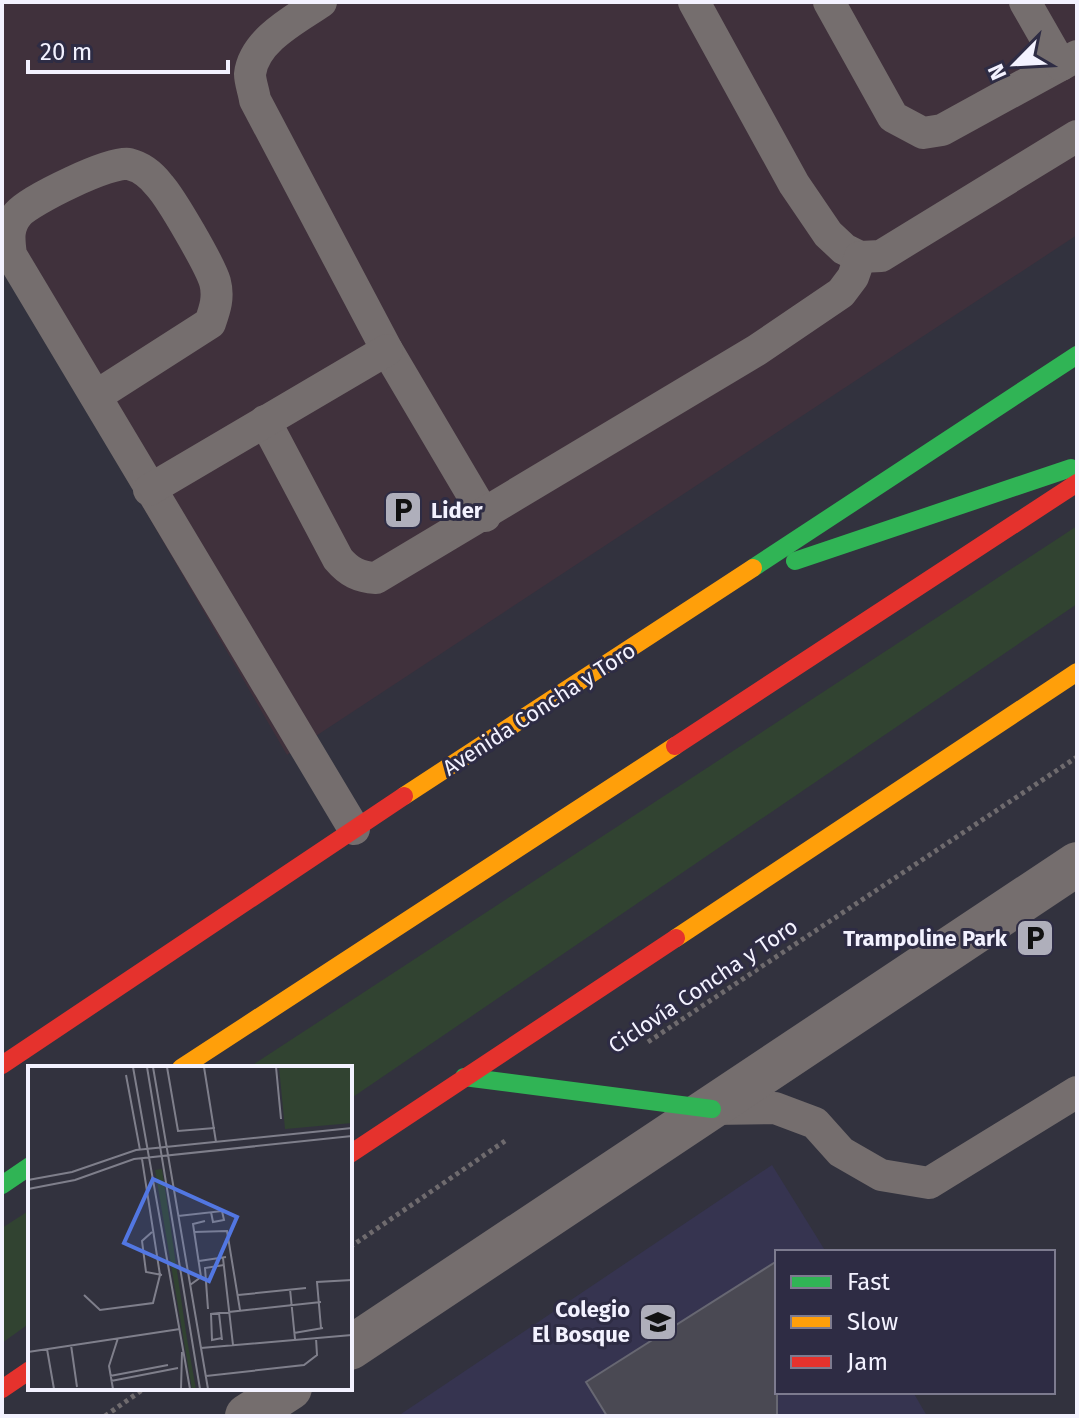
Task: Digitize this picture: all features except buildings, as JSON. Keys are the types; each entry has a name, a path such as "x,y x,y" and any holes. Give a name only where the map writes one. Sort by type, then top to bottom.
{"main road":[{"name":"Avenida Concha y Toro","path":"2,1065 354,829 740,579 1077,355"},
{"path":"740,579 1077,466"},
{"path":"184,1066 1077,483"},
{"path":"352,1153 1077,672"},
{"path":"464,1077 712,1109"},
{"path":"2,1185 28,1167"},
{"path":"2,1389 28,1371"}],"street":[{"path":"352,1347 1077,864"},
{"path":"247,1416 287,1390"}],"lane":[{"path":"321,2 282,28 259,51 250,75 255,100 387,350 485,516"},
{"path":"694,2 794,184 828,234 844,249 860,257 881,256 1077,136"},
{"path":"829,2 893,117 923,133 942,130 1069,60 1025,2"},
{"path":"96,396 210,323 218,303 215,280 161,186 143,170 126,163 109,167 37,200 18,213 8,232 11,255 354,829"},
{"path":"265,421 338,559 361,577 376,578 485,516 732,365 841,293 853,277 860,257"},
{"path":"149,490 387,350"},
{"path":"712,1109 775,1108 815,1123 841,1152 881,1175 929,1183 1077,1092"}],"path":[{"name":"Ciclovía Concha y Toro","path":"352,1246 577,1091 1077,757"},
{"path":"105,1416 142,1390"}],"shaded area":[{"name":"Lider","path":"2,2 1077,2 1077,235 287,755 2,264"},
{"name":"Colegio El Bosque","path":"772,1165 825,1250 775,1250 775,1394 914,1394 927,1416 398,1416"}],"green space":[{"path":"1077,526 1077,604 352,1098 352,1066 251,1066"},
{"path":"28,1211 28,1324 2,1343 2,1228"}],"traffic: fast":[{"path":"753,568 1077,355"},
{"path":"795,561 1071,468"},
{"path":"464,1077 712,1109"},
{"path":"2,1185 28,1167"}],"traffic: slow":[{"path":"404,796 753,568"},
{"path":"676,938 1077,672"},
{"path":"184,1066 675,746"}],"traffic: jam":[{"path":"675,746 1077,483"},
{"path":"2,1065 404,796"},
{"path":"352,1153 676,938"},
{"path":"2,1389 28,1371"}],"place":[{"name":"Lider","path":"403,510"},
{"name":"Trampoline Park","path":"1035,938"},
{"name":"Colegio El Bosque","path":"658,1322"}]}
